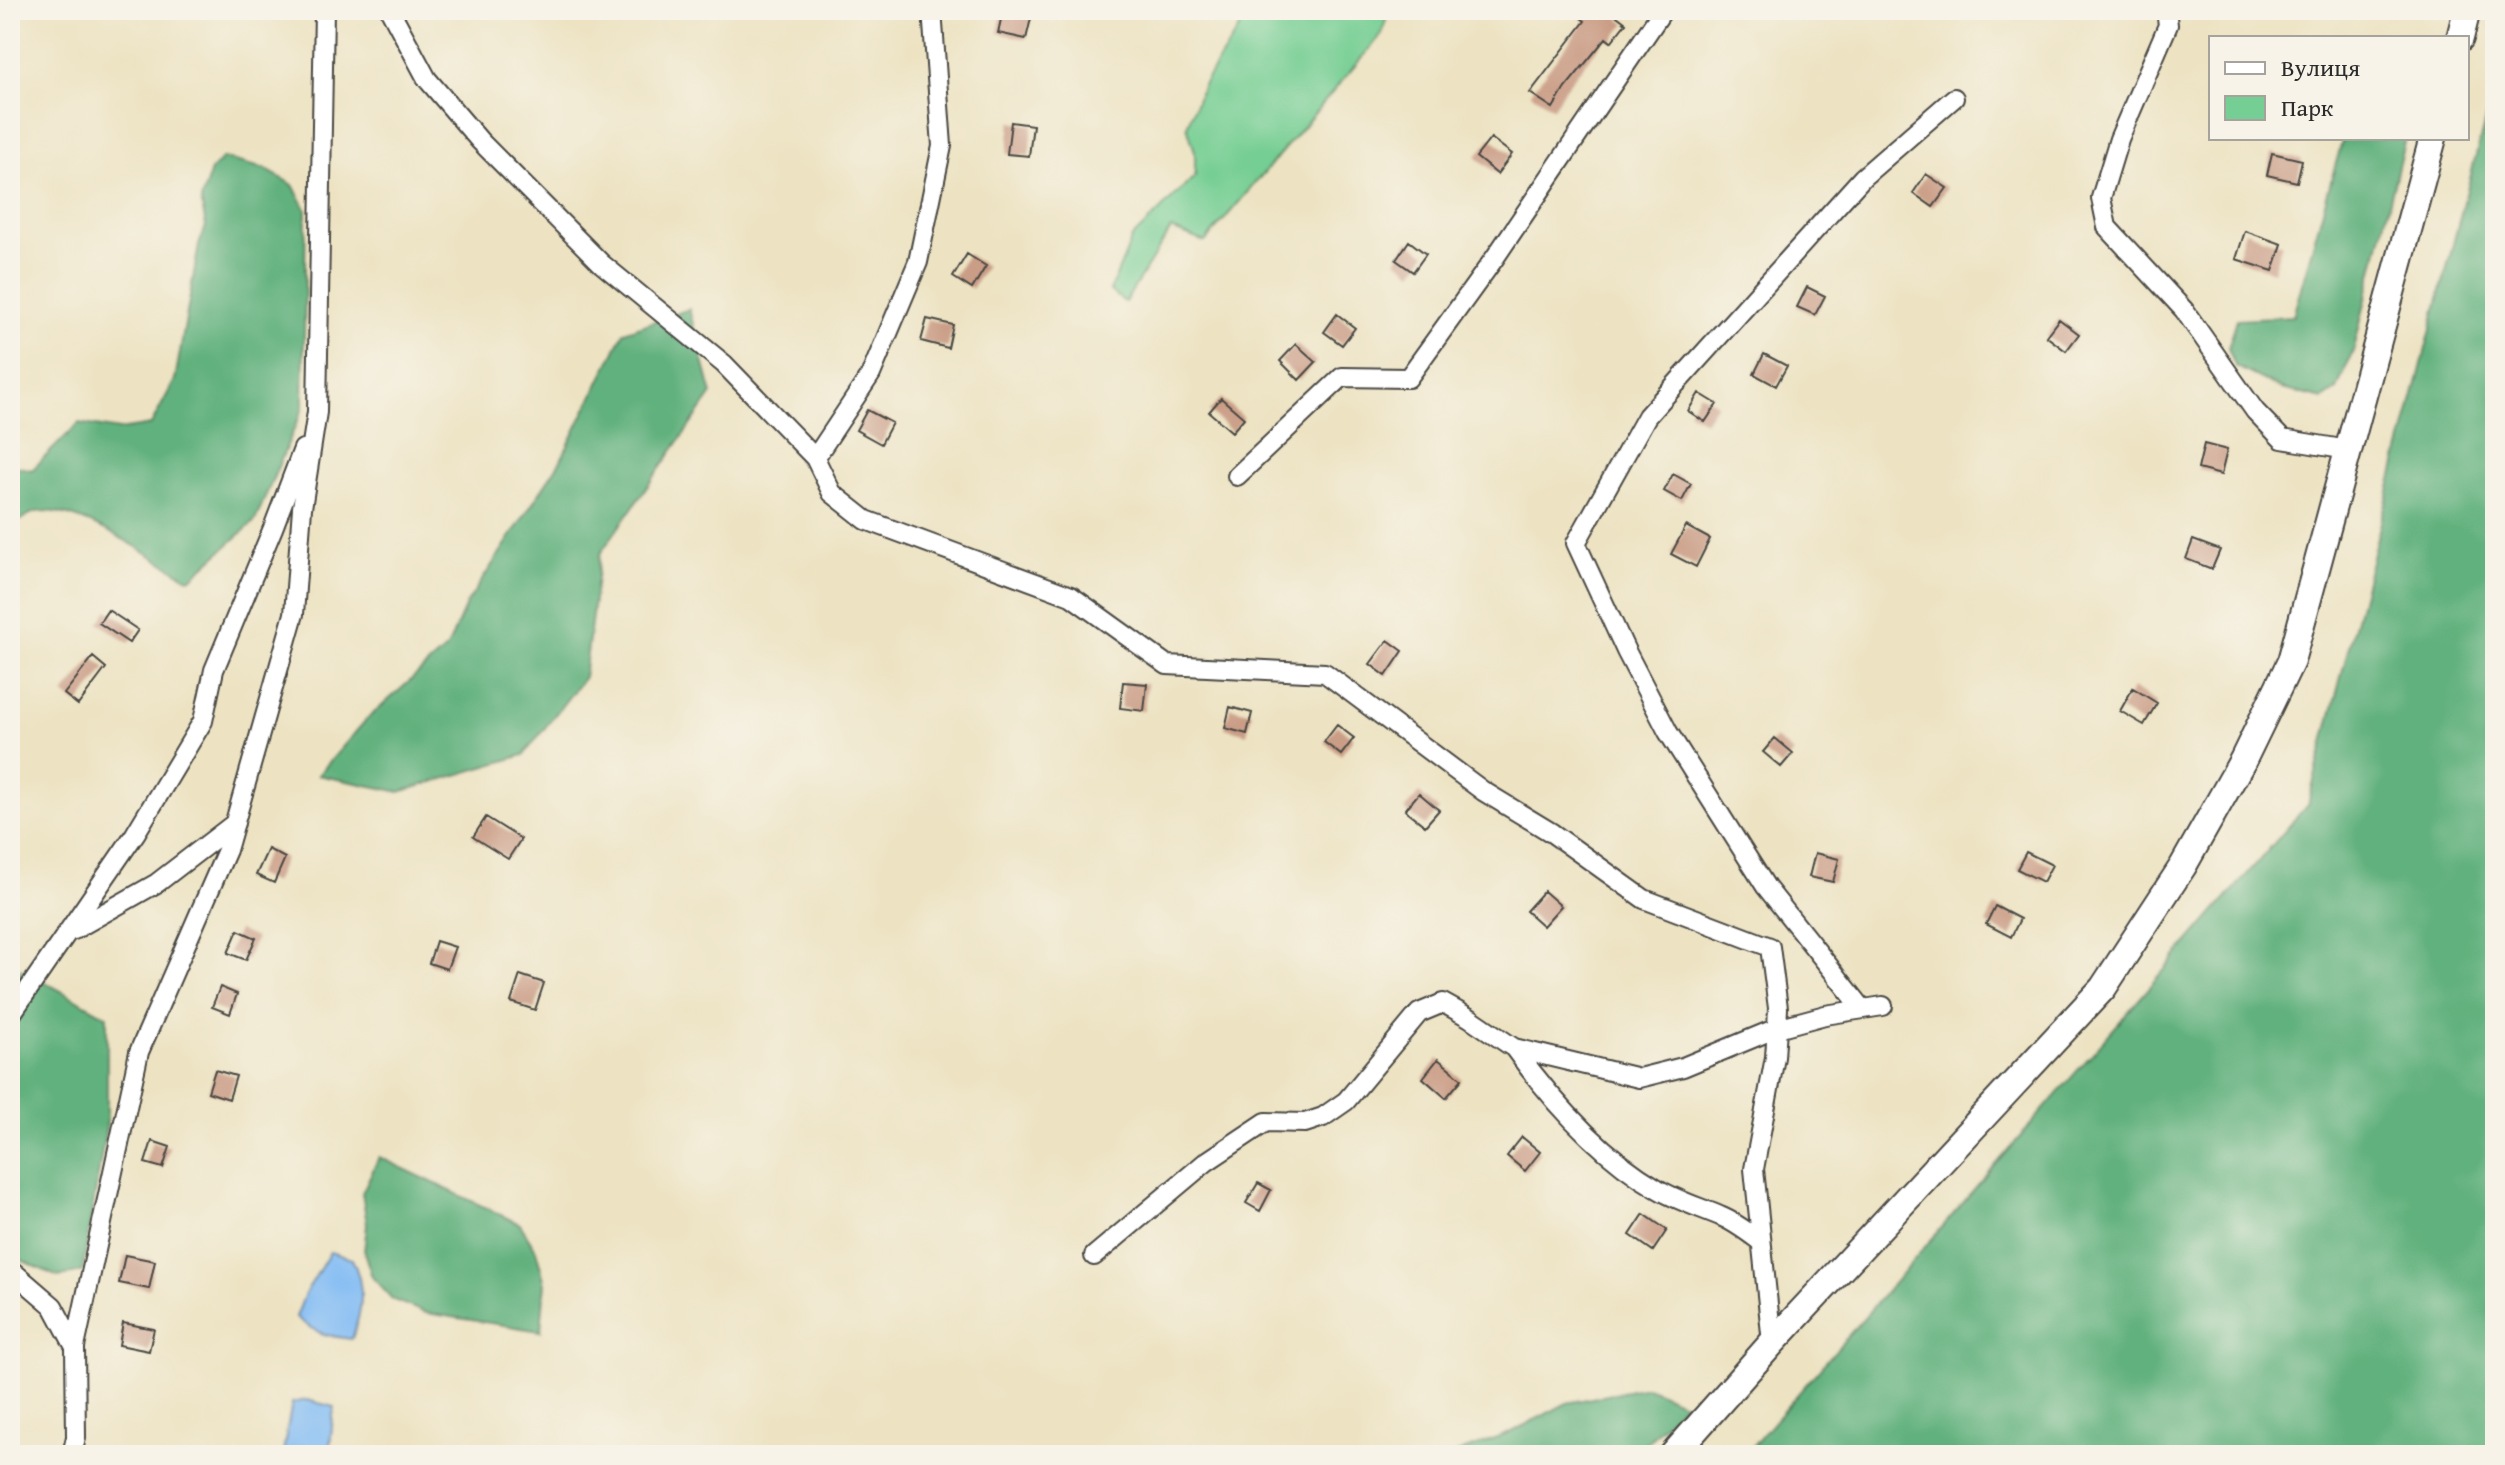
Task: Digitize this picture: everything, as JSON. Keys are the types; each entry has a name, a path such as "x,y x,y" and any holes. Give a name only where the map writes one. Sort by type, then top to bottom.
{"street":[{"path":"72,1455 76,1437 75,1347 139,1052 227,850 294,614 302,508 317,412 324,10"},
{"path":"390,10 427,79 480,141 602,264 724,364 815,458 832,493 866,520 1071,596 1167,665 1325,673 1483,791 1552,833 1644,899 1770,947 1778,1008 1775,1057 1754,1169 1772,1343"},
{"path":"815,458 871,374 918,262 942,146 932,10"},
{"path":"1237,476 1342,377 1408,378 1494,259 1663,10"},
{"path":"2166,10 2168,25 2119,139 2101,198 2107,227 2184,310 2255,411 2282,439 2348,450"},
{"path":"2460,36 2467,10"},
{"path":"1863,1009 1766,887 1668,732 1576,543 1647,416 1863,177 1954,98"},
{"path":"1673,1455 1772,1343 2103,988 2183,866 2243,760 2291,661 2432,140"},
{"path":"10,1016 135,834 203,721 214,670 317,412"},
{"path":"69,933 157,883 235,823"},
{"path":"1094,1256 1206,1162 1266,1122 1305,1123 1323,1117 1346,1101 1419,1013 1443,1003 1514,1048 1542,1087 1623,1164 1668,1195 1721,1216 1761,1242"},
{"path":"1514,1048 1639,1078 1683,1067 1777,1028 1825,1015 1883,1006"},
{"path":"10,1269 53,1306 75,1347"}],"green space":[{"path":"1251,10 1388,12 1382,34 1205,242 1171,229 1125,302 1110,291 1132,238 1195,176 1195,152 1187,126 1203,85"},
{"path":"2495,82 2495,1455 1745,1455 2308,804"},
{"path":"2342,140 2405,140 2354,349 2337,389 2323,399 2281,389 2235,366 2228,348 2237,319 2293,316"},
{"path":"223,158 265,169 293,185 306,209 303,408 255,521 190,579 115,535 72,516 36,512 10,529 10,465 32,470 79,423 119,430 151,425 175,380 199,245 206,226 201,200 211,170"},
{"path":"689,309 712,394 600,554 584,677 524,755 400,792 318,775 366,720 447,648 467,603 560,462 624,332"},
{"path":"21,969 107,1016 107,1122 82,1272 58,1277 10,1255 10,987"},
{"path":"379,1157 520,1224 536,1250 545,1283 541,1331 426,1313 393,1300 372,1277 364,1252 367,1224 362,1193"},
{"path":"1647,1387 1684,1403 1635,1455 1452,1455 1510,1433 1567,1403"}],"water":[{"path":"330,1252 352,1259 359,1279 360,1308 352,1339 322,1333 296,1317 305,1294"},
{"path":"307,1400 334,1407 329,1455 286,1455 283,1452 292,1403"}],"building":[{"path":"1003,10 1032,14 1026,39 998,33"},
{"path":"1571,10 1609,10 1626,23 1611,42 1606,38 1565,88 1553,108 1530,93 1585,21"},
{"path":"1011,122 1033,125 1029,156 1007,154"},
{"path":"1491,138 1512,154 1497,174 1476,157"},
{"path":"2272,153 2302,160 2297,182 2267,175"},
{"path":"1926,174 1947,188 1933,207 1913,193"},
{"path":"2245,231 2282,244 2273,271 2236,259"},
{"path":"1409,241 1426,254 1413,272 1396,260"},
{"path":"967,254 986,266 972,289 953,277"},
{"path":"1807,287 1825,296 1815,315 1797,307"},
{"path":"1337,314 1355,328 1342,345 1324,332"},
{"path":"927,319 953,325 948,348 921,341"},
{"path":"2059,319 2079,334 2066,351 2046,336"},
{"path":"1296,344 1316,362 1299,380 1280,361"},
{"path":"1764,354 1787,366 1776,386 1754,374"},
{"path":"1699,393 1717,404 1705,422 1688,411"},
{"path":"1221,398 1244,418 1232,432 1209,412"},
{"path":"867,410 892,423 881,444 856,430"},
{"path":"2204,444 2227,450 2221,475 2198,469"},
{"path":"1673,474 1691,484 1682,501 1664,491"},
{"path":"1686,526 1710,539 1696,567 1671,554"},
{"path":"2193,540 2220,550 2212,569 2186,559"},
{"path":"108,610 138,630 129,643 99,623"},
{"path":"1388,640 1403,651 1386,676 1370,664"},
{"path":"93,657 106,668 78,705 64,694"},
{"path":"1123,682 1147,684 1144,711 1120,708"},
{"path":"2133,688 2157,703 2144,725 2120,711"},
{"path":"1230,707 1252,713 1247,734 1225,728"},
{"path":"1337,725 1354,738 1341,755 1324,742"},
{"path":"1775,738 1793,753 1781,767 1763,752"},
{"path":"1419,793 1439,810 1425,826 1405,810"},
{"path":"486,817 521,839 508,859 473,837"},
{"path":"268,849 285,858 274,883 256,875"},
{"path":"2026,852 2052,865 2043,882 2017,869"},
{"path":"1815,853 1839,859 1833,882 1809,877"},
{"path":"1544,891 1561,906 1543,926 1526,911"},
{"path":"1995,906 2020,919 2011,937 1986,924"},
{"path":"238,930 256,938 246,960 228,953"},
{"path":"436,941 455,947 447,969 429,963"},
{"path":"520,975 544,983 535,1010 511,1002"},
{"path":"220,987 237,994 230,1014 212,1007"},
{"path":"1438,1059 1462,1079 1446,1098 1423,1078"},
{"path":"215,1070 236,1076 229,1099 208,1092"},
{"path":"1522,1137 1540,1152 1525,1171 1507,1156"},
{"path":"152,1141 170,1147 163,1168 145,1163"},
{"path":"1258,1183 1271,1190 1260,1211 1246,1203"},
{"path":"1644,1214 1667,1230 1653,1251 1630,1235"},
{"path":"125,1255 155,1261 149,1289 119,1283"},
{"path":"123,1323 154,1329 149,1351 119,1345"}]}
